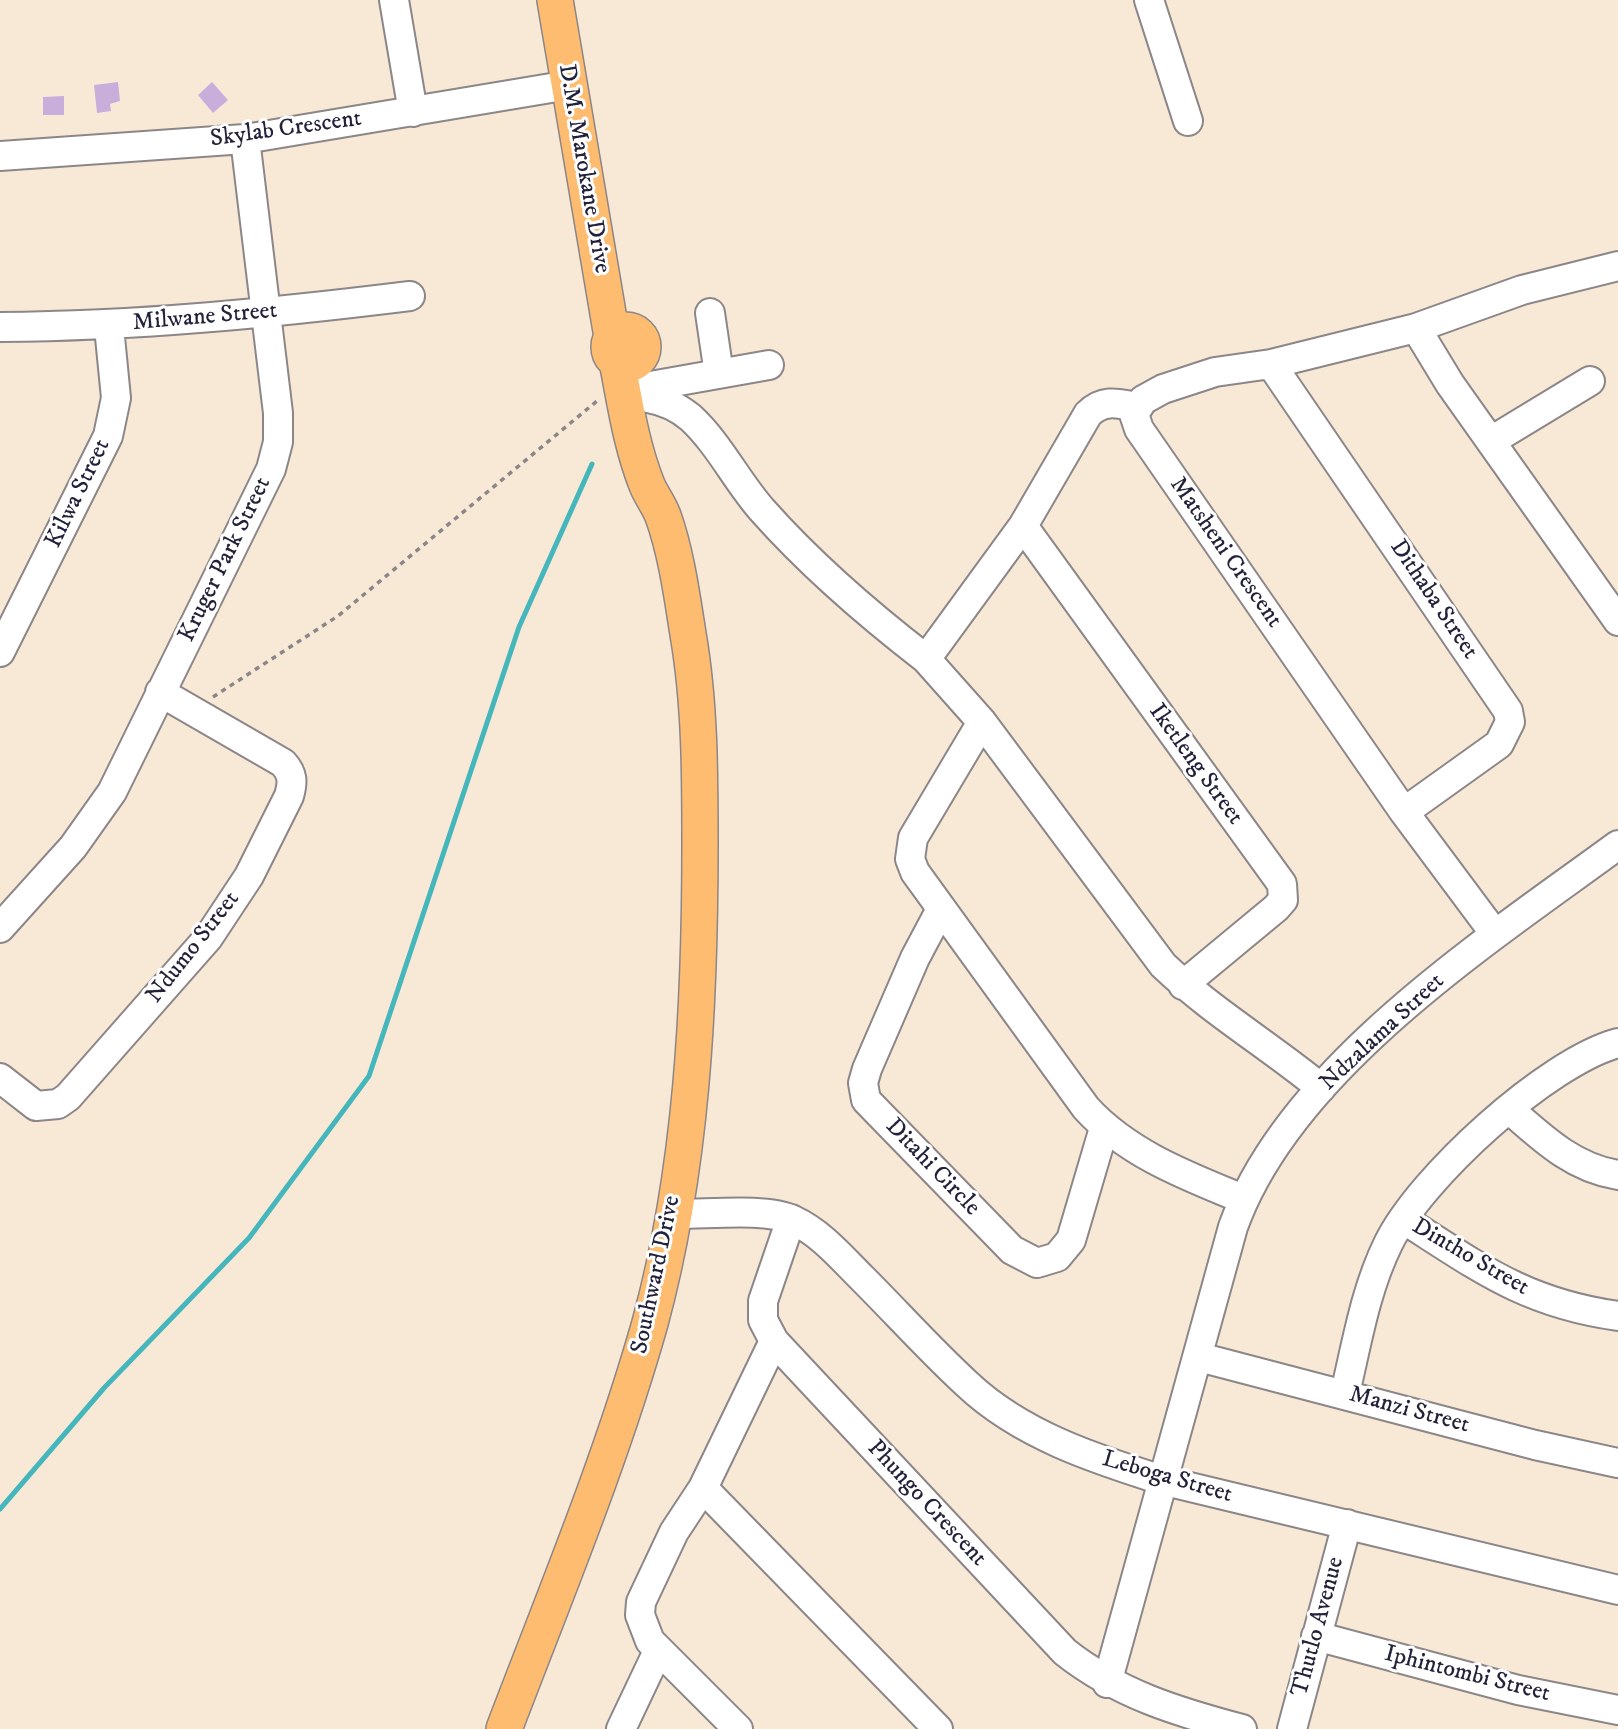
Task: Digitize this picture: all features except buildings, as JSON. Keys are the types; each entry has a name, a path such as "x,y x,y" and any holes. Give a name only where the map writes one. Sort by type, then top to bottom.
{"main road":[{"name":"D.M. Marokane Drive","path":"555,0 569,85 631,365"},
{"name":"D.M. Marokane Drive","path":"578,0 647,485 663,515 689,636 696,707 700,799"},
{"name":"Southward Drive","path":"504,1729 631,1386 651,1319 686,1129 695,1026 700,905 700,799"}],"street":[{"path":"394,0 413,112"},
{"path":"1149,0 1188,121"},
{"name":"Skylab Crescent","path":"0,156 245,139 569,85"},
{"name":"Kruger Park Street","path":"0,928 91,825 111,792 271,469 278,442 278,413 245,139"},
{"path":"926,659 1023,526 1087,414 1096,405 1106,402 1137,407 1163,389 1191,379 1215,372 1271,364 1416,328 1522,290 1618,266"},
{"name":"Milwane Street","path":"0,327 109,327 267,313 410,296"},
{"path":"710,313 719,374"},
{"name":"Kilwa Street","path":"0,652 108,436 116,398 109,327"},
{"path":"1416,328 1443,375 1618,621"},
{"name":"Dithaba Street","path":"1271,364 1508,711 1510,722 1499,744 1404,812"},
{"path":"631,365 719,374 769,365"},
{"path":"631,365 670,403 690,417 763,511 789,538 884,626 926,659 982,722 1145,945 1183,985 1258,1038 1321,1088"},
{"path":"1491,441 1590,381"},
{"name":"Matsheni Crescent","path":"1137,407 1134,414 1139,429 1404,812 1495,934"},
{"name":"Iketleng Street","path":"1023,526 1282,884 1283,900 1276,908 1183,985"},
{"name":"Ndumo Street","path":"0,1079 36,1106 58,1104 68,1097 208,938 249,876 289,796 292,784 290,771 272,756 160,692"},
{"path":"982,722 918,826 910,849 915,872 1104,1128 1150,1157 1243,1199"},
{"name":"Ndzalama Street","path":"1165,1481 1243,1199 1264,1164 1321,1088 1385,1024 1495,934 1618,845"},
{"name":"Ditahi Circle","path":"941,909 915,958 867,1069 863,1083 866,1100 1012,1250 1037,1263 1058,1257 1072,1240 1104,1128"},
{"path":"1345,1393 1375,1274 1404,1219 1430,1183 1509,1109 1583,1058 1618,1043"},
{"path":"1509,1109 1564,1155 1584,1166 1618,1175"},
{"path":"672,1214 740,1214 791,1219"},
{"name":"Phungo Crescent","path":"791,1219 766,1289 762,1310 763,1320 774,1341 1065,1652 1107,1682 1170,1708 1242,1729"},
{"name":"Leboga Street","path":"791,1219 833,1249 968,1385 1011,1418 1059,1443 1108,1463 1165,1481 1618,1590"},
{"name":"Dintho Street","path":"1404,1219 1502,1282 1571,1308 1618,1316"},
{"path":"737,1729 658,1651 643,1630 641,1602 674,1532 703,1488 774,1341"},
{"name":"Manzi Street","path":"1199,1357 1345,1393 1535,1445 1618,1463"},
{"path":"1107,1682 1165,1481"},
{"path":"703,1488 937,1729"},
{"name":"Thutlo Avenue","path":"1292,1729 1347,1524"},
{"name":"Iphintombi Street","path":"1316,1636 1518,1690 1618,1710"},
{"path":"621,1729 658,1651"}],"path":[{"path":"192,710 338,616 631,365"}],"waterway":[{"path":"0,1509 104,1388 249,1238 369,1076 519,627 592,464"}]}
